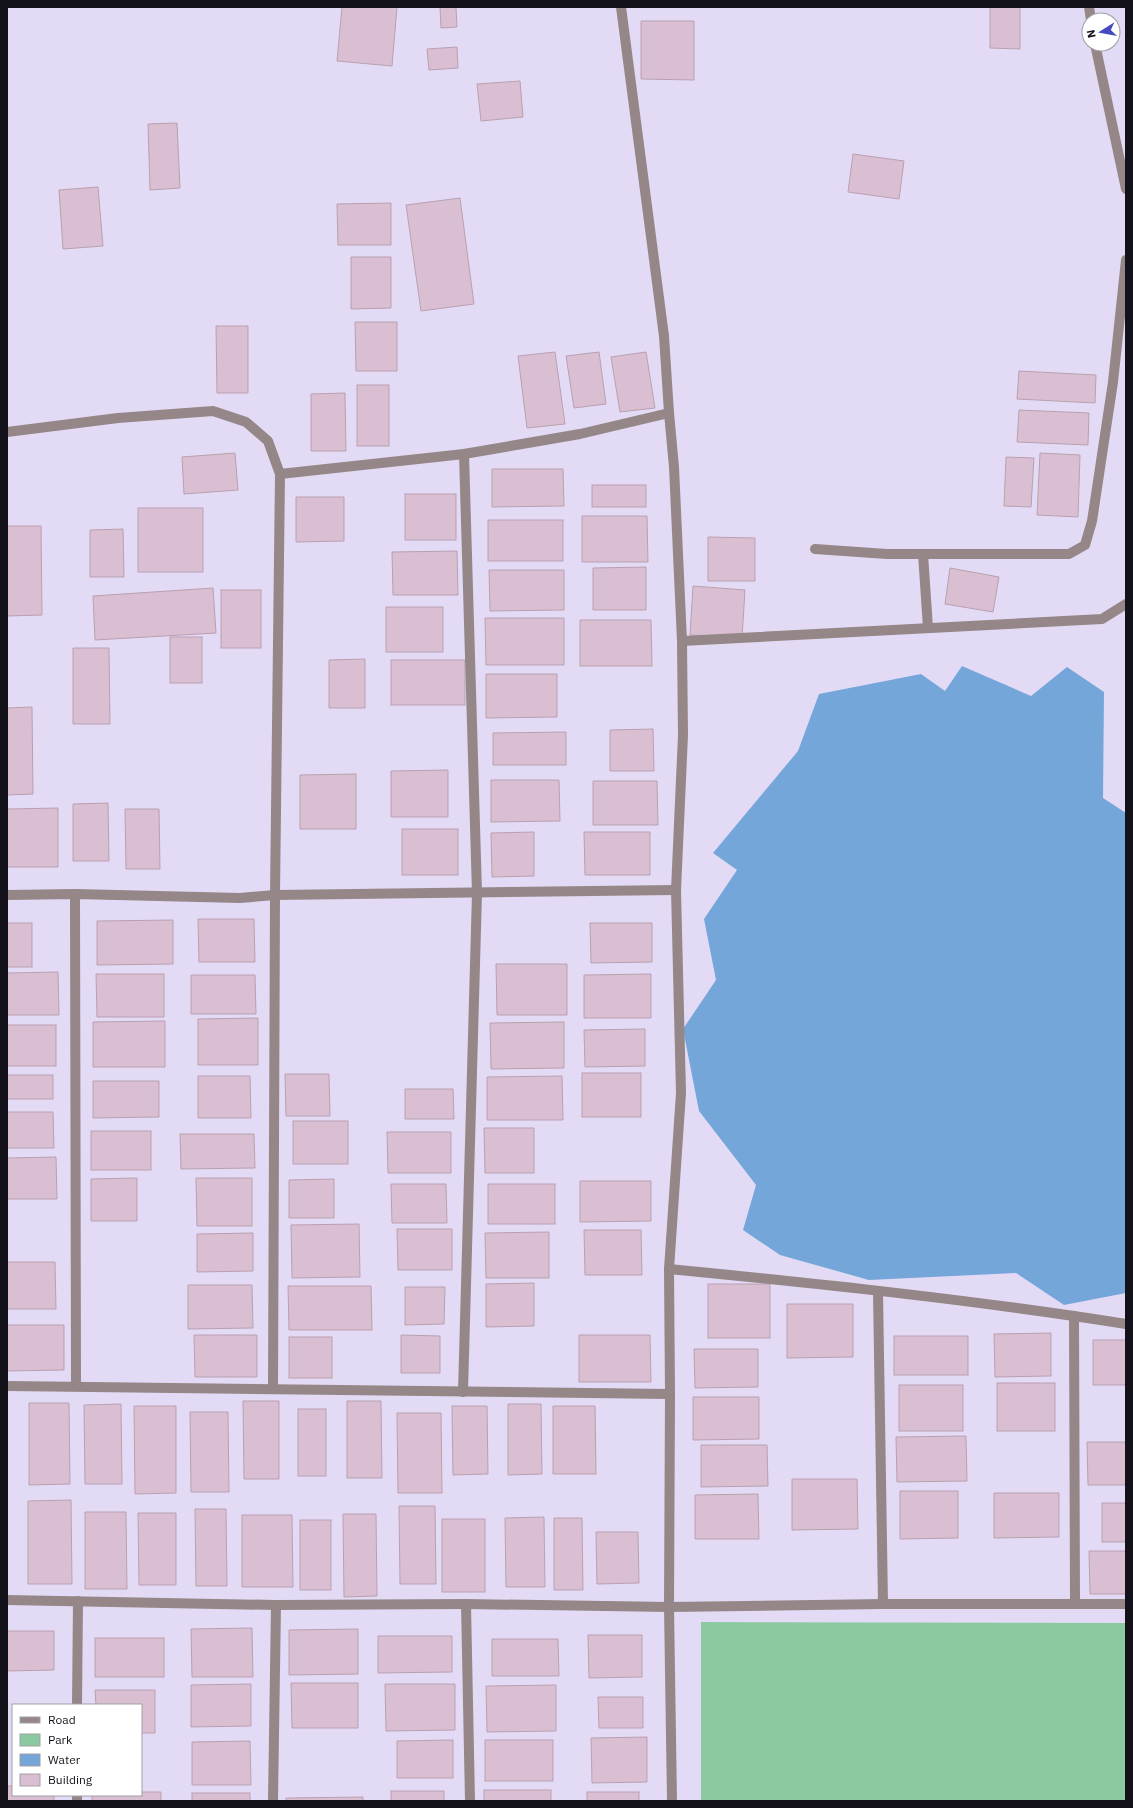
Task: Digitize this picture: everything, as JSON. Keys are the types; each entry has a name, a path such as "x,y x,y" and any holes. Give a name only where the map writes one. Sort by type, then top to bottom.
{"street":[{"path":"621,7 664,336 674,467 682,642 683,735 676,890 681,1093 669,1269 669,1607 672,1801"},
{"path":"1097,52 1126,189"},
{"path":"815,549 888,554 1069,554 1085,545 1092,521 1113,382 1126,260"},
{"path":"7,432 118,418 213,411 246,422 268,441 280,474 275,895 273,1389"},
{"path":"280,474 464,454 580,434 669,413"},
{"path":"463,1392 477,893 464,454"},
{"path":"923,554 928,628"},
{"path":"682,642 1102,619 1126,604"},
{"path":"7,894 240,898 275,895 676,890"},
{"path":"76,894 76,1386"},
{"path":"669,1269 878,1292 1074,1316 1126,1324"},
{"path":"878,1292 883,1604"},
{"path":"1074,1316 1075,1604"},
{"path":"7,1386 670,1394"},
{"path":"7,1600 276,1605 466,1604 669,1607 883,1604 1126,1604"},
{"path":"78,1601 78,1704"},
{"path":"466,1604 470,1801"},
{"path":"273,1801 276,1605"}],"green space":[{"path":"701,1622 1126,1623 1126,1801 701,1801"}],"water":[{"path":"962,666 1031,696 1067,667 1104,692 1103,798 1126,813 1126,1293 1064,1305 1016,1273 869,1280 780,1255 743,1230 756,1185 699,1111 683,1029 716,980 704,919 737,870 713,853 798,751 819,694 921,674 945,691"}],"building":[{"path":"342,7 397,7 392,66 337,61"},
{"path":"440,7 456,7 457,27 441,28"},
{"path":"990,7 1020,7 1020,49 990,48"},
{"path":"641,21 694,21 694,80 641,79"},
{"path":"457,47 458,68 429,70 427,49"},
{"path":"520,81 523,117 481,121 477,84"},
{"path":"177,123 180,188 150,190 148,124"},
{"path":"853,154 904,161 899,199 848,192"},
{"path":"98,187 103,246 63,249 59,190"},
{"path":"460,198 474,304 421,311 406,205"},
{"path":"391,203 391,245 338,245 337,204"},
{"path":"351,257 391,257 391,308 351,309"},
{"path":"355,322 397,322 397,371 356,371"},
{"path":"216,326 248,326 248,393 217,393"},
{"path":"555,352 565,424 527,428 518,356"},
{"path":"599,352 606,404 574,408 566,356"},
{"path":"646,352 655,408 620,412 611,357"},
{"path":"1019,371 1096,375 1095,403 1017,399"},
{"path":"357,385 389,385 389,446 357,446"},
{"path":"345,393 346,451 311,451 311,394"},
{"path":"1019,410 1089,413 1088,445 1017,442"},
{"path":"235,453 238,490 184,494 182,457"},
{"path":"1040,453 1080,455 1078,517 1037,515"},
{"path":"1006,457 1034,458 1031,507 1004,506"},
{"path":"492,469 563,469 564,506 492,507"},
{"path":"592,485 646,485 646,507 592,507"},
{"path":"405,494 456,494 456,540 405,540"},
{"path":"296,497 344,497 344,541 296,542"},
{"path":"138,508 203,508 203,572 138,572"},
{"path":"582,516 647,516 648,562 582,562"},
{"path":"488,520 563,520 563,561 488,561"},
{"path":"7,526 41,526 42,615 7,616"},
{"path":"123,529 124,577 90,577 90,530"},
{"path":"708,537 755,538 755,581 708,581"},
{"path":"457,551 458,595 393,595 392,552"},
{"path":"646,567 646,610 593,610 593,568"},
{"path":"950,568 999,577 993,612 945,604"},
{"path":"489,570 564,570 564,610 490,611"},
{"path":"693,586 745,590 742,638 690,635"},
{"path":"213,588 216,633 95,640 93,596"},
{"path":"221,590 261,590 261,648 221,648"},
{"path":"386,607 443,607 443,652 386,652"},
{"path":"485,618 564,618 564,665 486,665"},
{"path":"580,620 651,620 652,666 580,666"},
{"path":"170,637 202,637 202,683 170,683"},
{"path":"73,648 109,648 110,724 73,724"},
{"path":"365,659 365,708 329,708 329,660"},
{"path":"391,660 465,660 465,705 391,705"},
{"path":"486,674 557,674 557,717 486,718"},
{"path":"32,707 33,794 7,795 7,708"},
{"path":"653,729 654,771 610,771 610,730"},
{"path":"566,732 566,765 493,765 493,733"},
{"path":"448,770 448,817 391,817 391,771"},
{"path":"356,774 356,829 300,829 300,775"},
{"path":"491,780 559,780 560,821 491,822"},
{"path":"593,781 657,781 658,825 593,825"},
{"path":"108,803 109,861 73,861 73,804"},
{"path":"58,808 58,867 7,867 7,809"},
{"path":"125,809 159,809 160,869 126,869"},
{"path":"402,829 458,829 458,875 402,875"},
{"path":"534,832 534,876 492,877 491,833"},
{"path":"584,832 650,832 650,875 585,875"},
{"path":"198,919 254,919 255,962 199,962"},
{"path":"173,920 173,964 97,965 97,921"},
{"path":"7,923 32,923 32,967 7,967"},
{"path":"590,923 652,923 652,962 591,963"},
{"path":"496,964 567,964 567,1015 497,1015"},
{"path":"58,972 59,1015 7,1015 7,973"},
{"path":"96,974 164,974 164,1017 97,1017"},
{"path":"651,974 651,1018 584,1018 584,975"},
{"path":"191,975 255,975 256,1014 191,1014"},
{"path":"258,1018 258,1065 198,1065 198,1019"},
{"path":"165,1021 165,1067 93,1067 93,1022"},
{"path":"564,1022 564,1068 491,1069 490,1023"},
{"path":"7,1025 56,1025 56,1066 7,1066"},
{"path":"645,1029 645,1066 585,1067 584,1030"},
{"path":"582,1073 641,1073 641,1117 582,1117"},
{"path":"285,1074 329,1074 330,1116 286,1116"},
{"path":"7,1075 53,1075 53,1099 7,1099"},
{"path":"198,1076 250,1076 251,1118 198,1118"},
{"path":"562,1076 563,1120 487,1120 487,1077"},
{"path":"93,1081 159,1081 159,1117 93,1118"},
{"path":"405,1089 453,1089 454,1119 405,1119"},
{"path":"7,1112 53,1112 54,1148 7,1148"},
{"path":"293,1121 348,1121 348,1164 293,1164"},
{"path":"484,1128 534,1128 534,1173 485,1173"},
{"path":"91,1131 151,1131 151,1170 91,1170"},
{"path":"387,1132 451,1132 451,1173 388,1173"},
{"path":"180,1134 254,1134 255,1168 181,1169"},
{"path":"56,1157 57,1199 7,1199 7,1158"},
{"path":"137,1178 137,1221 91,1221 91,1179"},
{"path":"196,1178 252,1178 252,1226 197,1226"},
{"path":"334,1179 334,1218 289,1218 289,1180"},
{"path":"580,1181 651,1181 651,1221 580,1222"},
{"path":"391,1184 446,1184 447,1223 392,1223"},
{"path":"488,1184 555,1184 555,1224 488,1224"},
{"path":"359,1224 360,1277 292,1278 291,1225"},
{"path":"397,1229 452,1229 452,1270 398,1270"},
{"path":"584,1230 641,1230 642,1275 585,1275"},
{"path":"549,1232 549,1278 486,1278 485,1233"},
{"path":"253,1233 253,1271 197,1272 197,1234"},
{"path":"7,1262 55,1262 56,1309 7,1309"},
{"path":"534,1283 534,1326 486,1327 486,1284"},
{"path":"708,1284 770,1284 770,1338 708,1338"},
{"path":"188,1285 252,1285 253,1328 188,1329"},
{"path":"288,1286 371,1286 372,1330 289,1330"},
{"path":"405,1287 445,1287 444,1324 405,1325"},
{"path":"787,1304 853,1304 853,1357 787,1358"},
{"path":"7,1325 64,1325 64,1370 7,1371"},
{"path":"1051,1333 1051,1376 995,1377 994,1334"},
{"path":"194,1335 257,1335 257,1377 195,1377"},
{"path":"401,1335 440,1336 440,1373 401,1373"},
{"path":"579,1335 650,1335 651,1382 579,1382"},
{"path":"894,1336 968,1336 968,1375 894,1375"},
{"path":"289,1337 332,1337 332,1378 289,1378"},
{"path":"1093,1340 1126,1340 1126,1385 1093,1385"},
{"path":"694,1349 758,1349 758,1387 695,1388"},
{"path":"997,1383 1055,1383 1055,1431 997,1431"},
{"path":"899,1385 963,1385 963,1431 899,1431"},
{"path":"693,1397 759,1397 759,1439 693,1440"},
{"path":"243,1401 279,1401 279,1479 244,1479"},
{"path":"347,1401 381,1401 382,1478 347,1478"},
{"path":"29,1403 69,1403 70,1484 29,1485"},
{"path":"121,1404 122,1484 85,1484 84,1405"},
{"path":"508,1404 541,1404 542,1474 508,1475"},
{"path":"134,1406 176,1406 176,1493 135,1494"},
{"path":"452,1406 487,1406 488,1474 453,1475"},
{"path":"553,1406 595,1406 596,1474 553,1474"},
{"path":"298,1409 326,1409 326,1476 298,1476"},
{"path":"190,1412 228,1412 229,1492 191,1492"},
{"path":"397,1413 441,1413 442,1493 398,1493"},
{"path":"966,1436 967,1481 897,1482 896,1437"},
{"path":"1087,1442 1126,1442 1126,1485 1088,1485"},
{"path":"701,1445 767,1445 768,1486 701,1487"},
{"path":"792,1479 857,1479 858,1529 792,1530"},
{"path":"900,1491 958,1491 958,1538 900,1539"},
{"path":"994,1493 1059,1493 1059,1537 994,1538"},
{"path":"758,1494 759,1539 695,1539 695,1495"},
{"path":"71,1500 72,1584 28,1584 28,1501"},
{"path":"1102,1503 1126,1503 1126,1542 1102,1542"},
{"path":"399,1506 435,1506 436,1584 400,1584"},
{"path":"195,1509 226,1509 227,1586 196,1586"},
{"path":"85,1512 126,1512 127,1589 85,1589"},
{"path":"138,1513 176,1513 176,1585 139,1585"},
{"path":"343,1514 376,1514 377,1596 344,1597"},
{"path":"242,1515 292,1515 293,1587 242,1587"},
{"path":"544,1517 545,1587 506,1587 505,1518"},
{"path":"554,1518 582,1518 583,1590 554,1590"},
{"path":"442,1519 485,1519 485,1592 442,1592"},
{"path":"300,1520 331,1520 331,1590 300,1590"},
{"path":"596,1532 638,1532 639,1583 597,1584"},
{"path":"1089,1551 1126,1551 1126,1594 1090,1594"},
{"path":"252,1628 253,1677 192,1677 191,1629"},
{"path":"358,1629 358,1674 289,1675 289,1630"},
{"path":"7,1631 54,1631 54,1670 7,1671"},
{"path":"588,1635 642,1635 642,1677 589,1678"},
{"path":"378,1636 452,1636 452,1672 378,1673"},
{"path":"95,1638 164,1638 164,1677 95,1677"},
{"path":"492,1639 558,1639 559,1676 492,1676"},
{"path":"291,1683 358,1683 358,1728 292,1728"},
{"path":"251,1684 251,1726 191,1727 191,1685"},
{"path":"385,1684 455,1684 455,1730 386,1731"},
{"path":"556,1685 556,1731 487,1732 486,1686"},
{"path":"95,1690 155,1690 155,1733 142,1733 142,1704 96,1704"},
{"path":"598,1697 643,1697 643,1728 599,1728"},
{"path":"647,1737 647,1782 592,1783 591,1738"},
{"path":"453,1740 453,1778 397,1778 397,1741"},
{"path":"485,1740 553,1740 553,1781 485,1781"},
{"path":"250,1741 251,1785 192,1785 192,1742"},
{"path":"7,1786 12,1786 12,1796 54,1796 54,1801 7,1801"},
{"path":"484,1790 551,1790 551,1801 484,1801"},
{"path":"391,1791 444,1791 444,1801 391,1801"},
{"path":"142,1792 161,1792 161,1801 92,1801 92,1796 142,1796"},
{"path":"587,1792 639,1792 639,1801 587,1801"},
{"path":"192,1793 250,1793 250,1801 192,1801"},
{"path":"363,1797 363,1801 286,1801 286,1798"}]}
